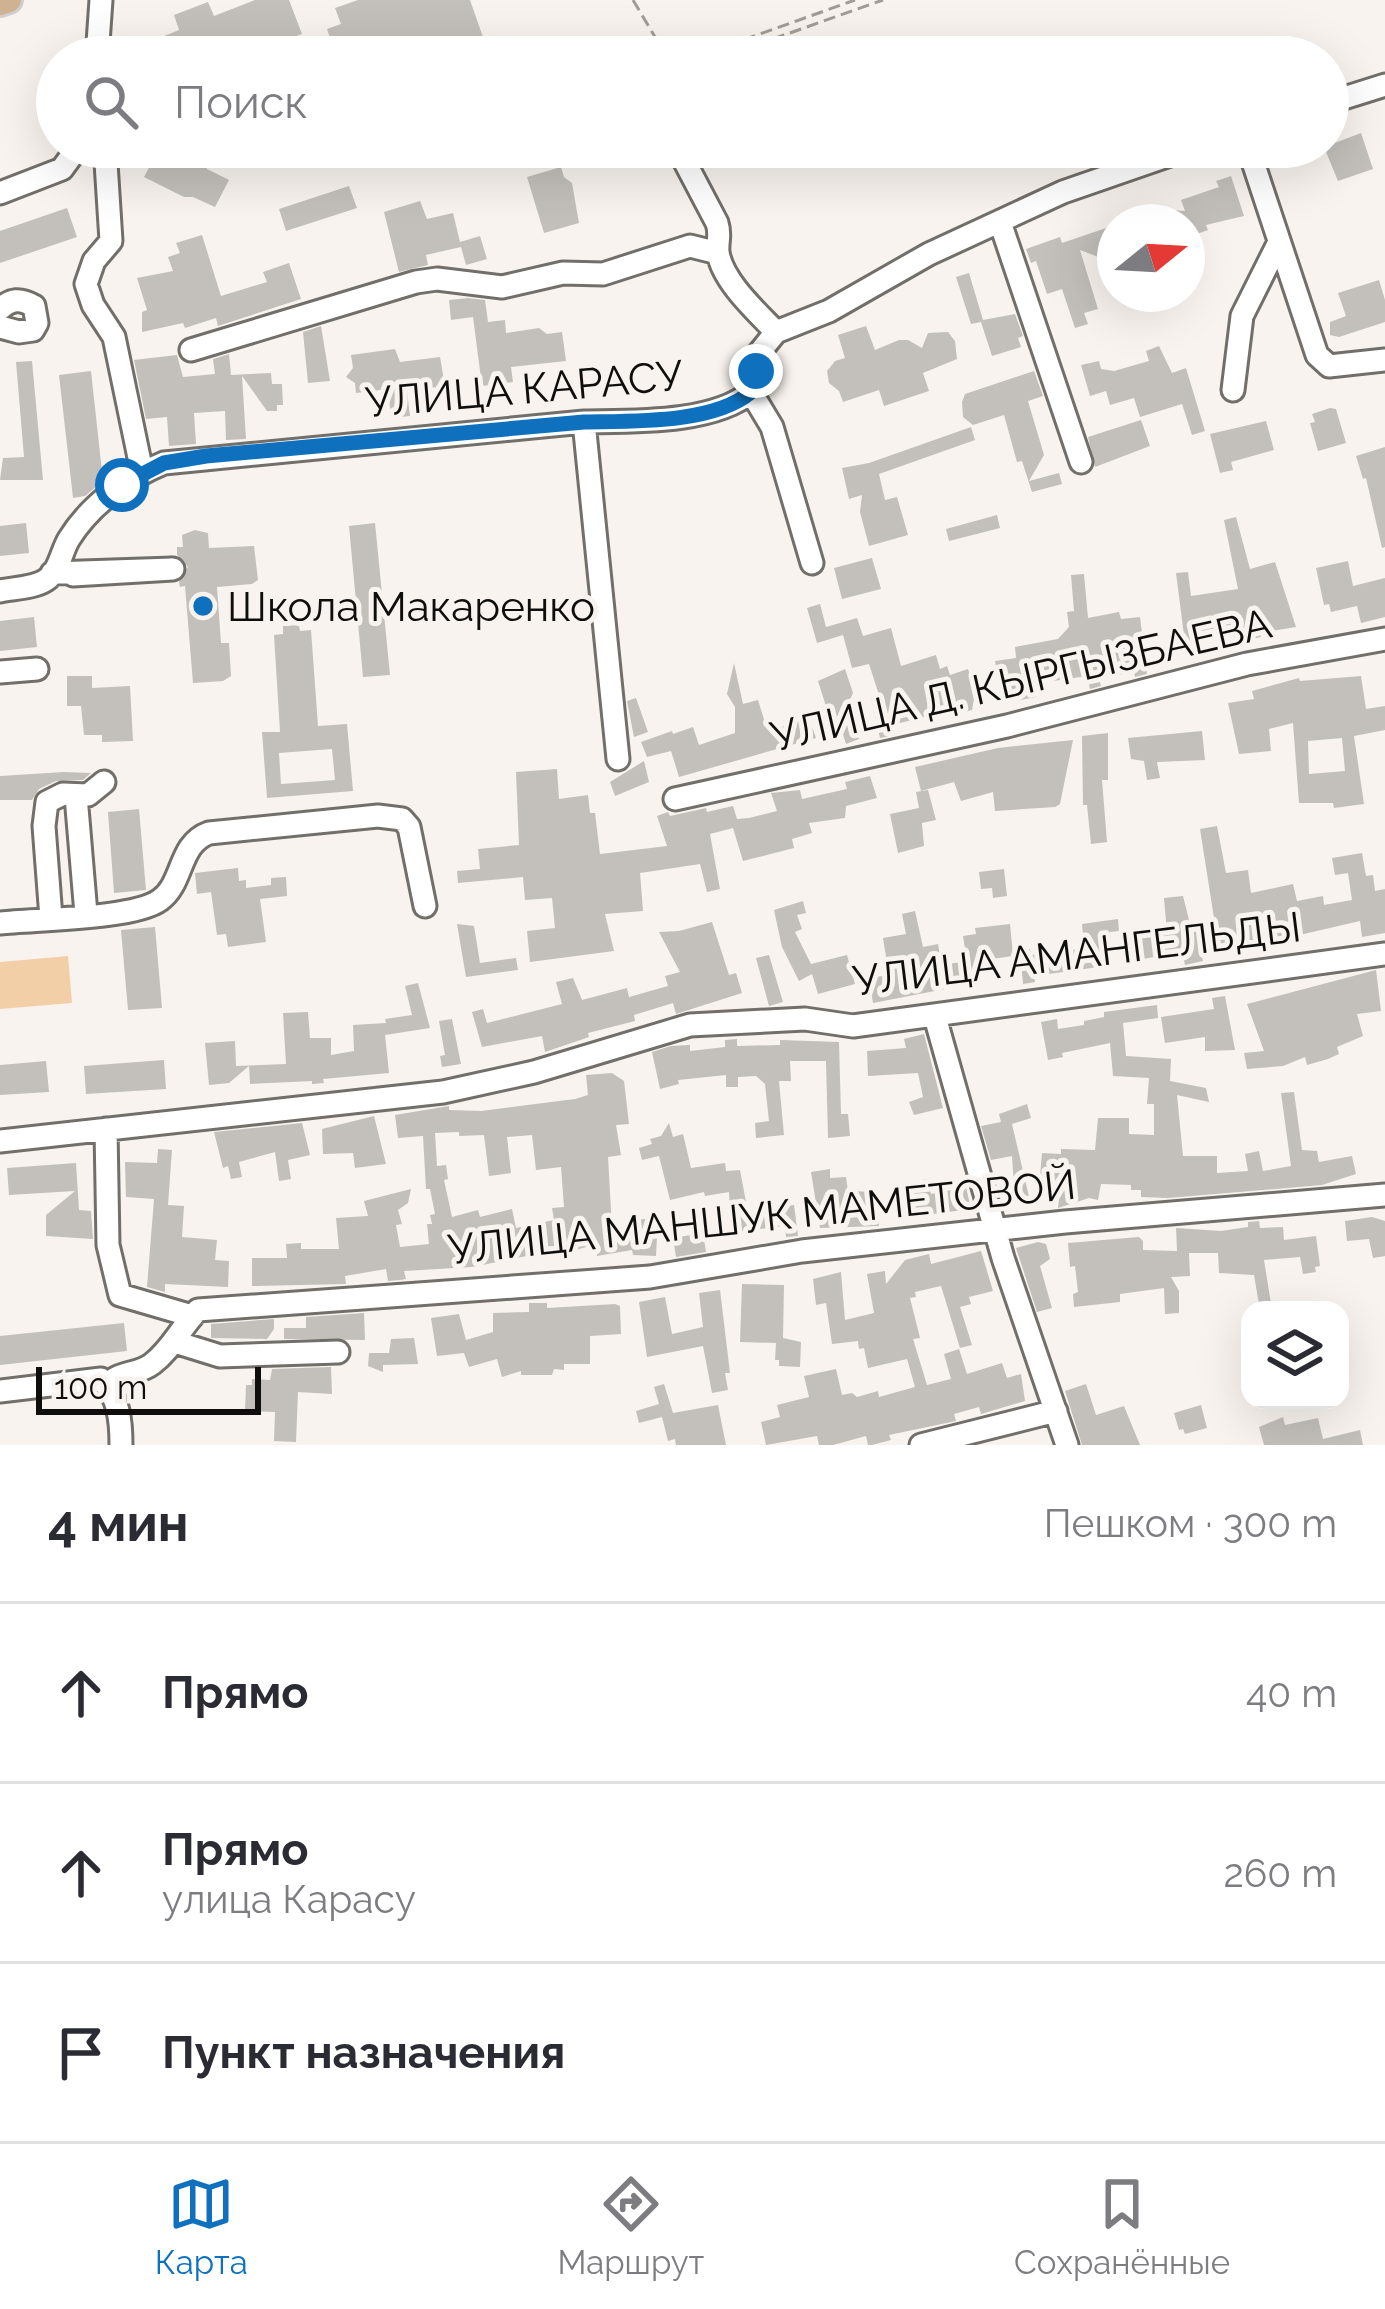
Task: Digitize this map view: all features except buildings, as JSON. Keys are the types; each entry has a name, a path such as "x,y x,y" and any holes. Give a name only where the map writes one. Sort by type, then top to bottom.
{"main road":[{"path":"0,4 9,0"}],"street":[{"path":"98,36 101,0"},
{"path":"1349,97 1385,86"},
{"path":"0,193 63,168"},
{"path":"0,591 63,574 72,533 88,514 142,472 114,338 92,304 86,284 94,261 111,241 106,168"},
{"path":"688,168 717,223 718,253 736,286 776,332"},
{"path":"812,563 772,427 751,392 759,352 776,332 829,311 879,279 1063,191 1131,168"},
{"path":"1255,168 1317,355 1329,366 1385,360"},
{"path":"1000,222 1081,462"},
{"path":"1233,390 1242,316 1279,242"},
{"path":"191,350 416,282 437,279 502,287 562,273 603,274 690,246 718,253"},
{"path":"1265,275 1272,287 1299,300"},
{"path":"0,309 9,301 24,300 34,306 37,323 33,330 19,332 0,327"},
{"name":"УЛИЦА КАРАСУ","path":"142,472 206,456 641,421 720,410 751,392"},
{"path":"584,422 618,759"},
{"name":"УЛИЦА Д. КЫРГЫЗБАЕВА","path":"675,799 1007,726 1247,664 1385,639"},
{"path":"0,672 37,669"},
{"path":"51,918 44,812 53,798 88,795 104,782"},
{"path":"76,796 86,914"},
{"path":"0,923 130,913 159,901 196,837 209,832 378,816 402,819 410,827 425,906"},
{"name":"УЛИЦА АМАНГЕЛЬДЫ","path":"0,1141 443,1092 533,1072 690,1024 805,1019 853,1026 1385,954"},
{"path":"935,1017 996,1230 1067,1445"},
{"path":"106,1129 107,1229 120,1295 192,1316 175,1342 146,1370 113,1378 107,1385"},
{"name":"УЛИЦА МАНШУК МАМЕТОВОЙ","path":"192,1316 198,1310 228,1307 650,1277 802,1251 1385,1195"},
{"path":"175,1342 220,1356 338,1352"},
{"path":"0,1391 100,1379 121,1418 121,1445"},
{"path":"921,1445 1056,1412"}],"path":[{"path":"633,0 654,36"},
{"path":"754,36 855,0"},
{"path":"779,36 883,0"}],"shaded area":[{"path":"68,956 72,1003 0,1009 0,962"}],"place":[{"name":"Школа Макаренко","path":"203,606"}],"route":[{"path":"122,485 164,463 206,456 641,421 720,410 751,392 756,371"}]}
